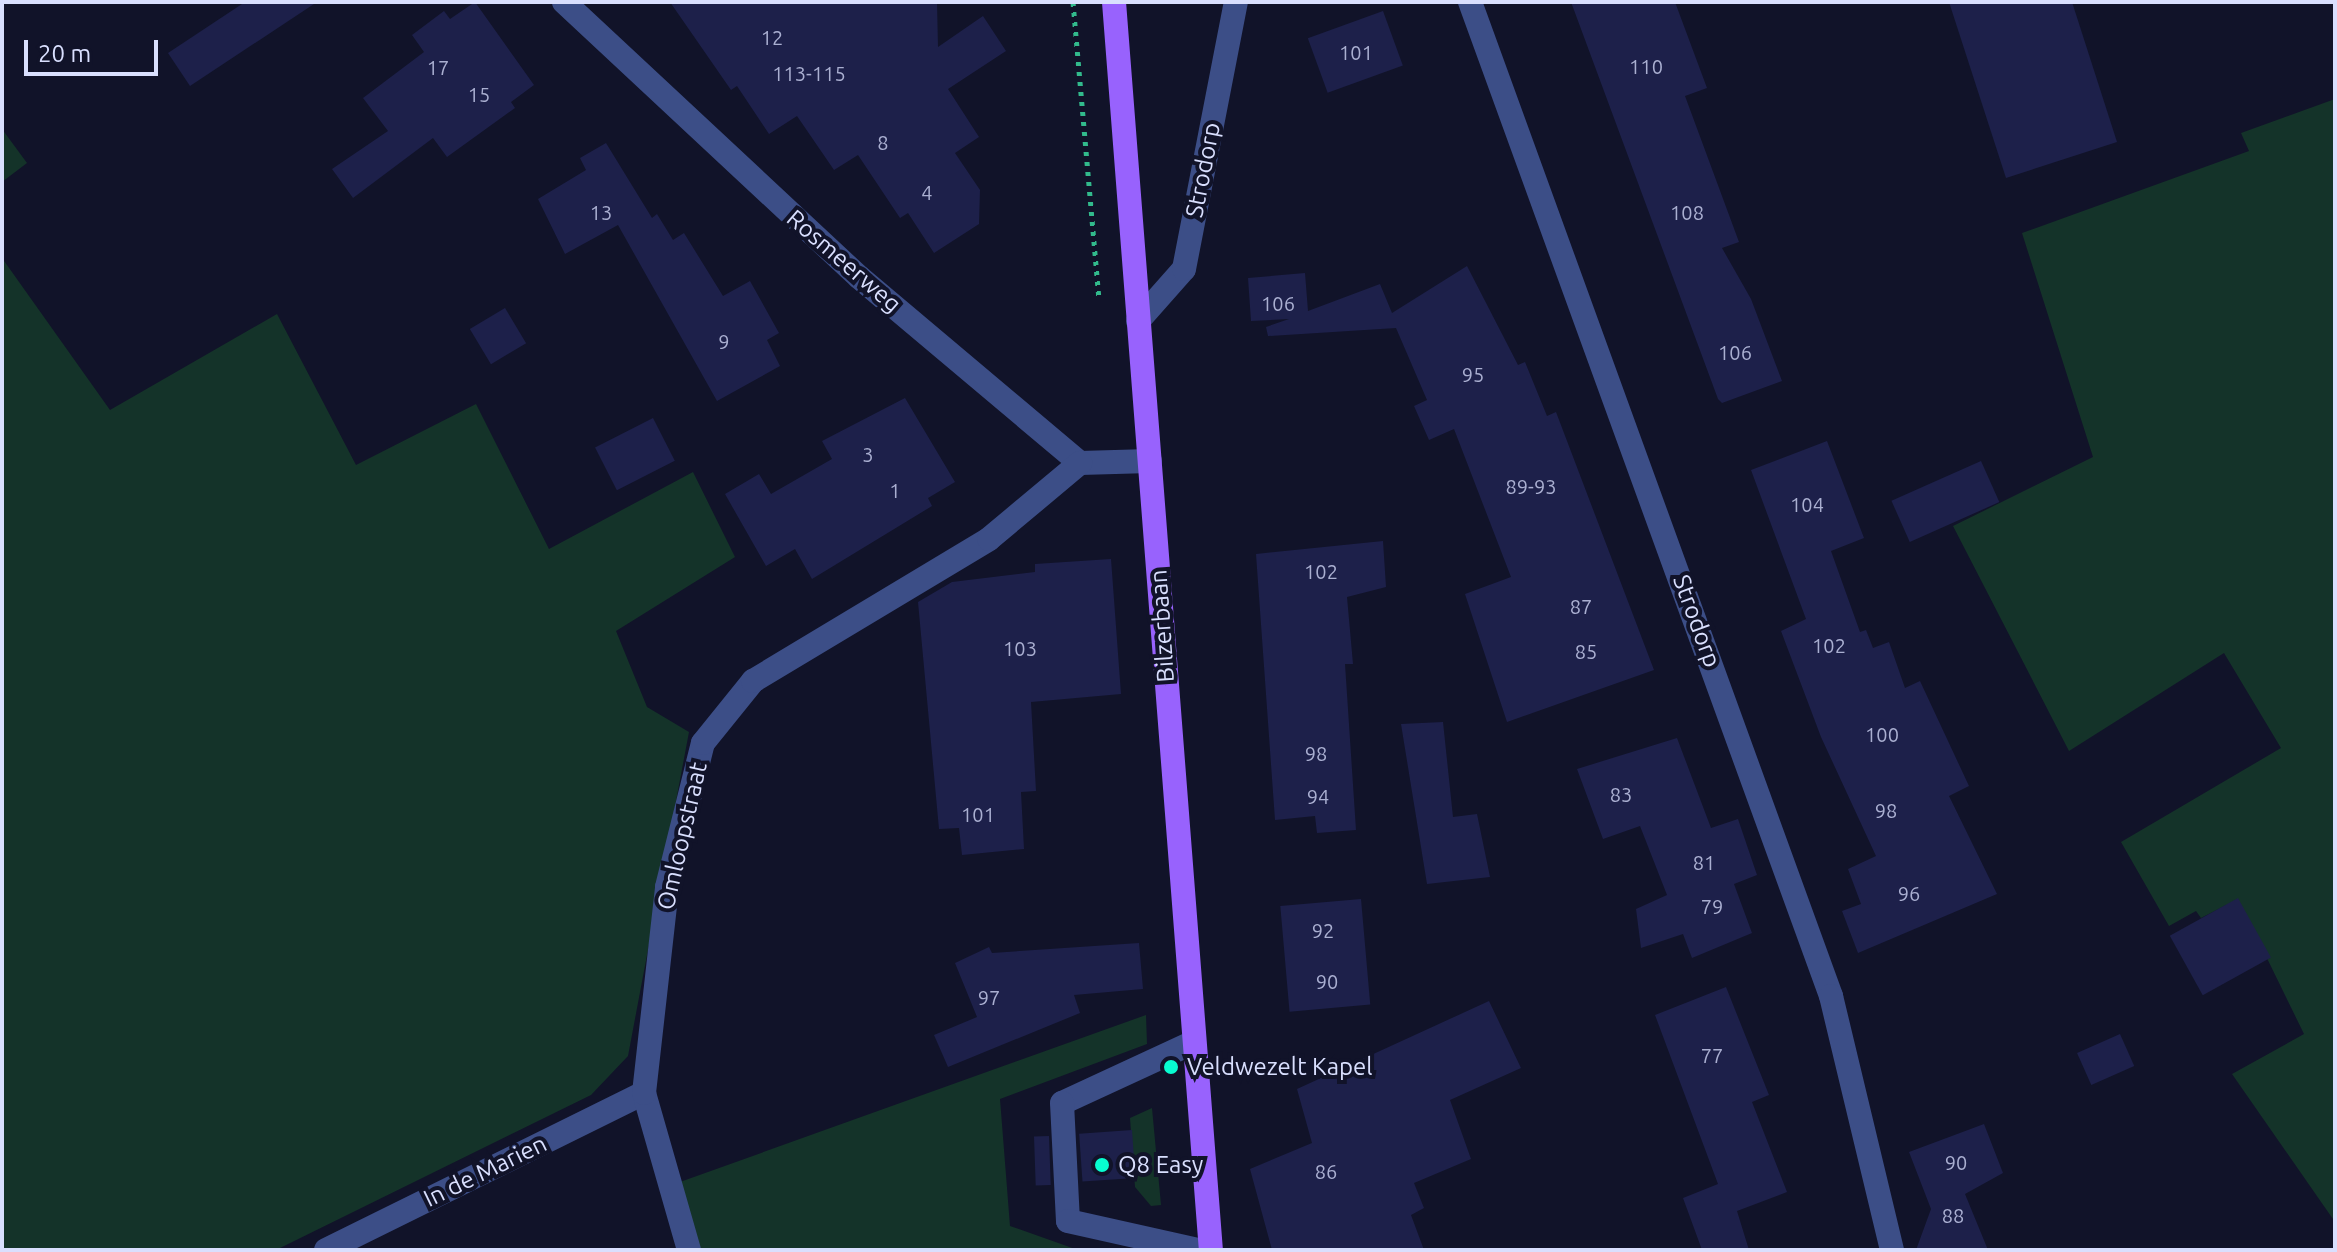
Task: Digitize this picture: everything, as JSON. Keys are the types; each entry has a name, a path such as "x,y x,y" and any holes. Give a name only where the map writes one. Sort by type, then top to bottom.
{"main road":[{"name":"Bilzerbaan","path":"1114,2 1211,1250"}],"street":[{"name":"Rosmeerweg","path":"564,2 859,277 1080,463"},
{"name":"Strodorp","path":"1138,321 1184,269 1236,2"},
{"name":"Strodorp","path":"1470,2 1831,996 1892,1250"},
{"path":"1080,463 1150,461"},
{"name":"Omloopstraat","path":"689,1250 644,1093 667,887 703,743 753,681 989,539 1080,463"},
{"path":"1194,1042 1062,1103 1068,1221 1198,1250"},
{"name":"In de Marien","path":"326,1250 644,1093"}],"green space":[{"path":"2335,99 2335,1222 2232,1074 2304,1034 2238,899 2201,918 2196,911 2169,926 2121,842 2281,748 2224,653 2069,751 1953,526 2093,457 2022,233 2249,151 2241,133"},
{"path":"2,129 27,163 2,182"},
{"path":"2,258 110,410 277,314 356,465 476,404 549,549 693,472 735,557 616,631 647,707 689,732 628,1056 591,1095 276,1250 2,1250"},
{"path":"1146,1015 1147,1044 1000,1099 1010,1226 1078,1250 701,1250 680,1182"},
{"path":"1152,1108 1161,1205 1151,1206 1135,1187 1130,1118"}],"building":[{"path":"245,2 317,2 190,86 168,53"},
{"path":"475,2 534,85 511,102 515,108 447,157 433,138 353,198 332,169 388,131 363,98 424,52 412,35 444,11 450,19"},
{"path":"670,2 937,2 938,47 983,16 1006,51 948,89 979,137 955,153 980,190 979,224 934,253 908,213 900,218 858,155 834,170 797,116 769,134 737,86 731,90"},
{"path":"1571,2 1675,2 1707,88 1685,96 1739,242 1722,248 1751,299 1782,381 1722,403 1718,399"},
{"path":"1949,2 2072,2 2117,142 2006,178"},
{"path":"1383,11 1403,66 1328,93 1308,38"},
{"path":"606,143 652,218 657,214 673,240 684,233 723,296 750,281 779,333 767,340 780,366 717,401 618,225 565,254 538,199 586,170 580,158"},
{"path":"1467,266 1518,365 1525,362 1547,416 1556,412 1654,670 1507,722 1465,594 1511,577 1454,429 1429,440 1414,406 1427,400 1396,328 1268,336 1266,327 1289,319 1251,321 1248,278 1305,273 1308,311 1380,284 1392,313"},
{"path":"505,308 526,343 491,364 470,329"},
{"path":"905,398 955,482 928,498 932,506 812,579 795,549 766,566 725,494 759,474 771,494 832,459 822,441"},
{"path":"653,418 675,461 617,490 595,448"},
{"path":"1827,441 1864,538 1831,551 1860,632 1866,630 1873,648 1889,642 1905,688 1920,681 1969,786 1949,796 1997,894 1858,953 1842,911 1861,904 1848,869 1876,856 1821,737 1781,631 1806,619 1751,470"},
{"path":"1981,461 1999,502 1910,542 1891,501"},
{"path":"1383,541 1386,587 1347,597 1353,664 1345,664 1356,830 1317,833 1315,816 1275,820 1256,554"},
{"path":"1111,559 1121,694 1031,702 1036,791 1021,792 1024,849 962,855 959,828 939,829 918,602 952,582 1035,572 1035,564"},
{"path":"1443,722 1453,817 1477,814 1490,877 1427,884 1401,724"},
{"path":"1677,738 1711,828 1738,819 1757,875 1734,884 1752,933 1692,958 1683,934 1641,948 1636,909 1667,895 1640,826 1603,839 1577,769"},
{"path":"2238,898 2271,957 2203,995 2170,936"},
{"path":"1361,899 1370,1005 1290,1012 1280,906"},
{"path":"1139,943 1143,989 1074,995 1080,1013 948,1067 934,1035 977,1017 955,963 989,947 992,953"},
{"path":"1726,987 1769,1095 1752,1102 1787,1192 1737,1211 1749,1250 1702,1250 1683,1198 1718,1184 1655,1015"},
{"path":"1489,1001 1521,1068 1450,1100 1471,1159 1414,1183 1424,1208 1411,1215 1424,1250 1272,1250 1250,1169 1312,1143 1297,1089"},
{"path":"2120,1034 2134,1066 2091,1085 2077,1053"},
{"path":"1984,1124 2003,1173 1965,1194 1988,1250 1916,1250 1931,1209 1909,1152"},
{"path":"1132,1130 1135,1178 1082,1182 1079,1134"},
{"path":"1049,1136 1051,1185 1036,1185 1034,1137"}],"place":[{"name":"Veldwezelt Kapel","path":"1171,1067"},
{"name":"Q8 Easy","path":"1102,1165"}]}
